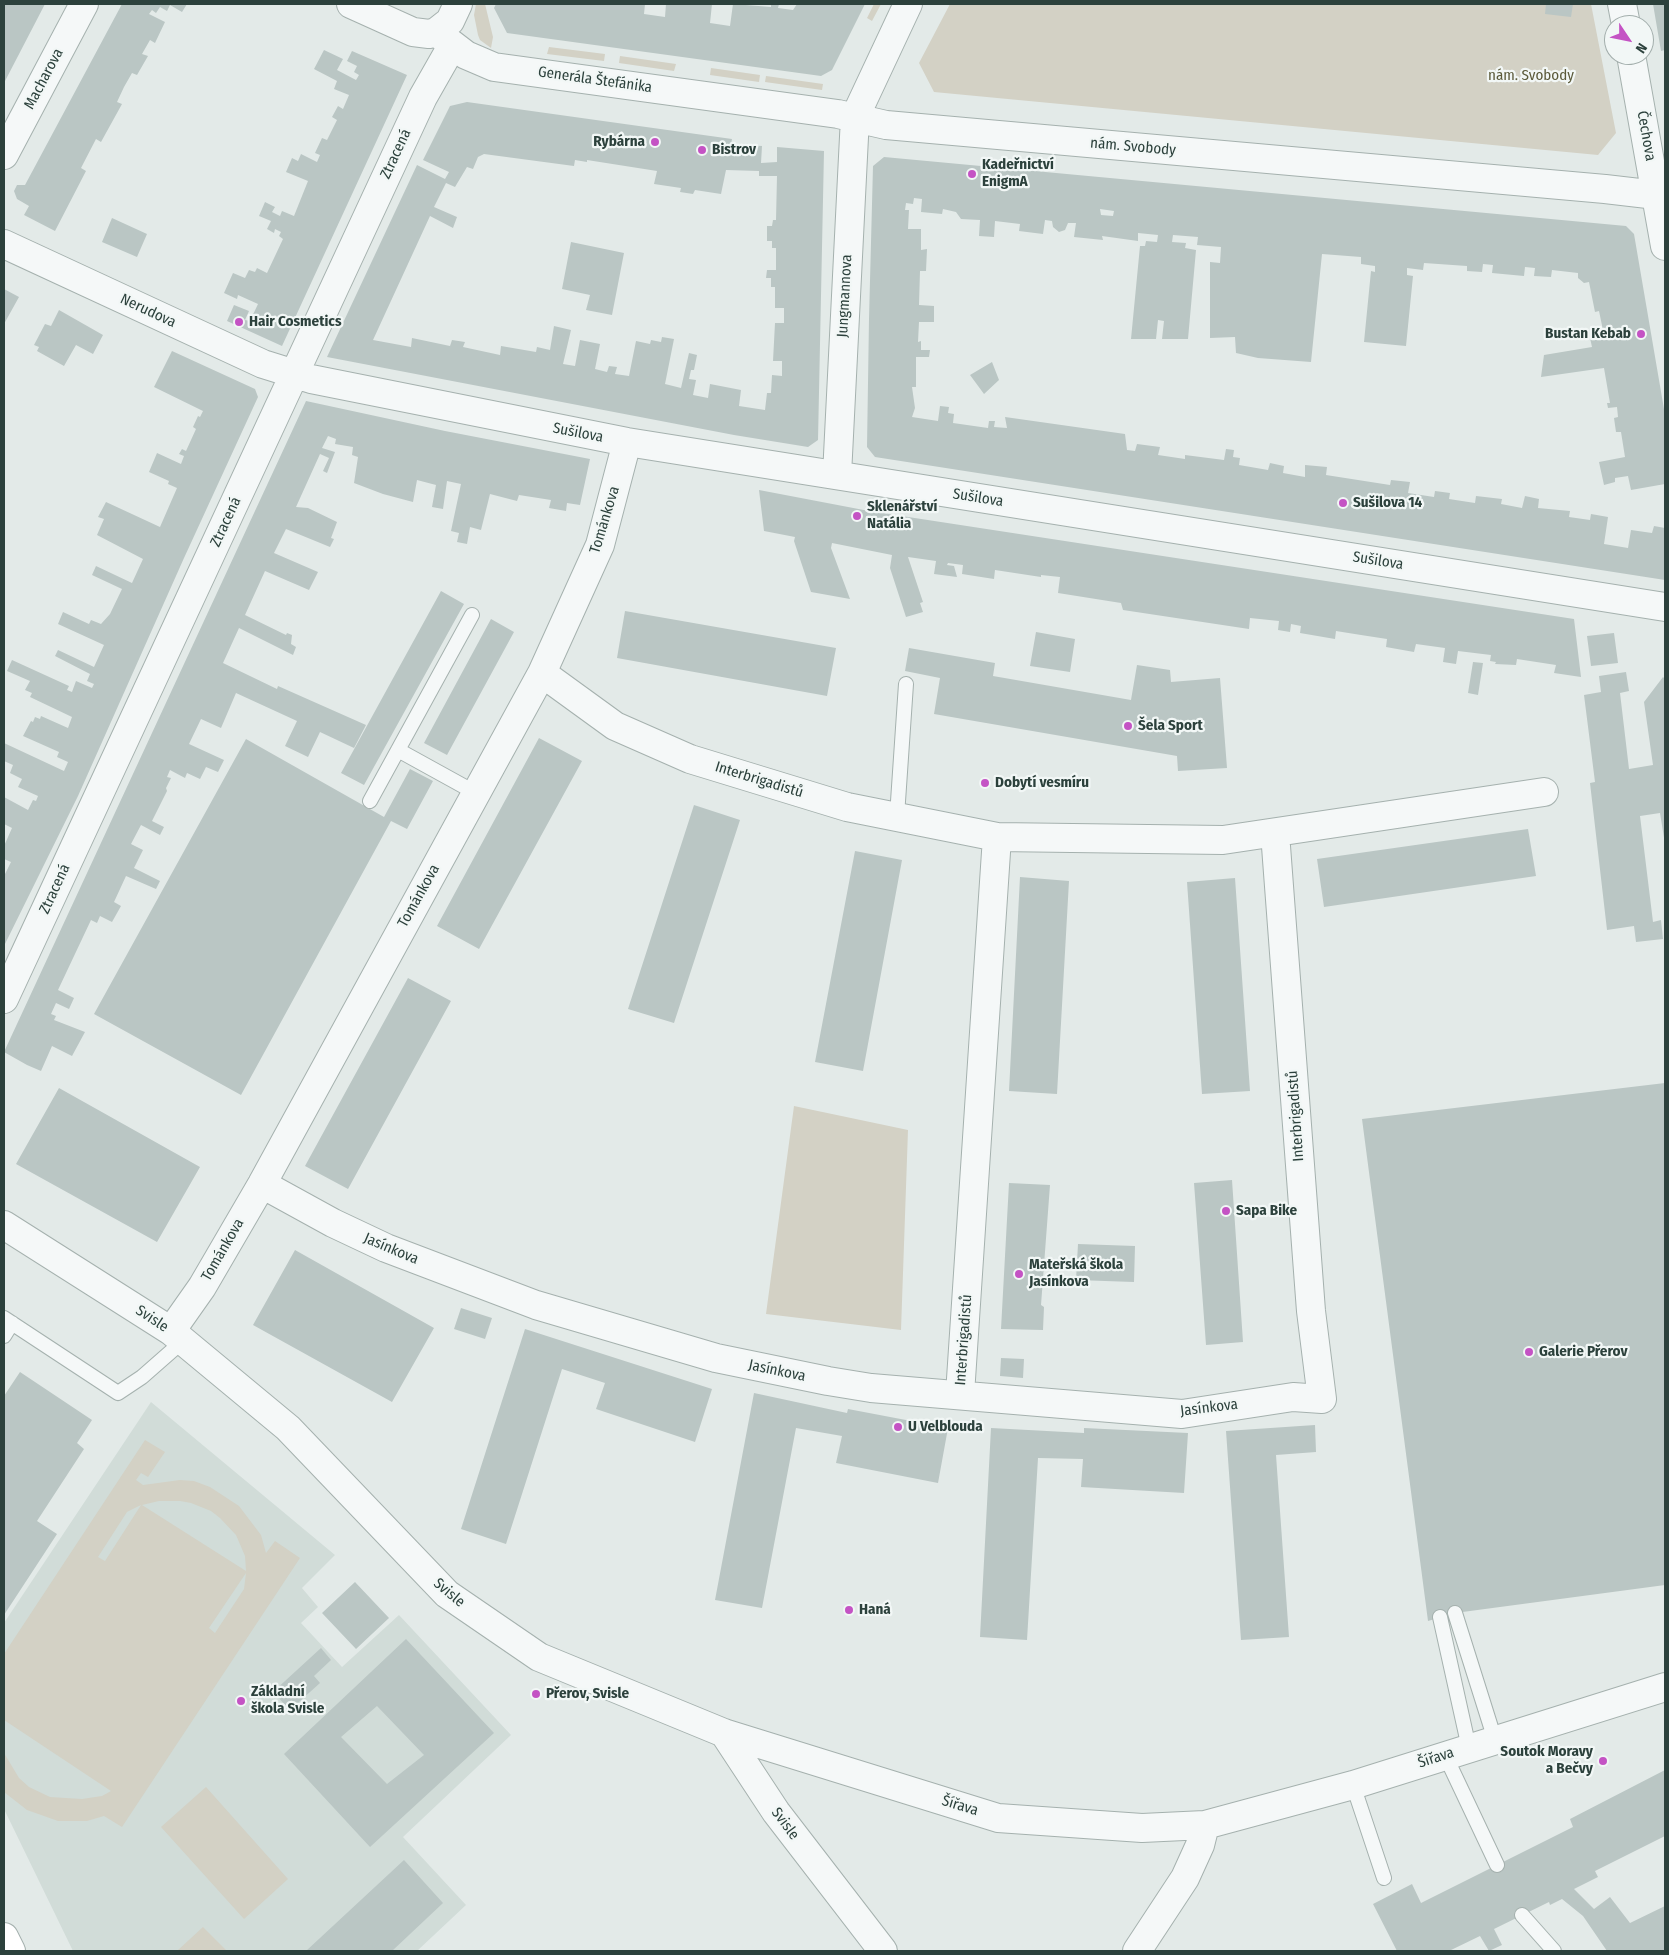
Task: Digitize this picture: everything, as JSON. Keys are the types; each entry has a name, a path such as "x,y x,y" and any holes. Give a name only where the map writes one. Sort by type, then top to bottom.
{"main road":[{"path":"4,1936 11,1951"}],"street":[{"name":"Macharova","path":"4,155 84,4"},
{"name":"Generála Štefánika","path":"351,4 413,32 429,34 444,39 481,62 494,66 855,117"},
{"name":"Ztracená","path":"4,999 423,97 458,4"},
{"path":"855,117 908,4"},
{"name":"Čechova","path":"1633,65 1661,196 1665,246"},
{"name":"nám. Svobody","path":"855,117 886,125 1605,189 1661,196"},
{"name":"Jungmannova","path":"836,475 855,117"},
{"name":"Nerudova","path":"4,244 263,364 293,375"},
{"name":"Sušilova","path":"293,375 627,442 1665,607"},
{"name":"Tománkova","path":"177,1336 202,1287 262,1184 542,673 600,545 627,442"},
{"name":"Interbrigadistů","path":"542,673 615,726 690,759 847,806 997,837 1223,840 1544,792"},
{"name":"Interbrigadistů","path":"1275,833 1311,1311 1322,1399"},
{"name":"Interbrigadistů","path":"960,1394 997,837"},
{"name":"Jasínkova","path":"262,1184 333,1223 386,1248 546,1308 706,1355 766,1369 870,1388 1182,1414 1293,1397 1322,1399"},
{"name":"Svisle","path":"4,1225 177,1336 288,1428 446,1594 539,1656 724,1733 776,1812 884,1951"},
{"name":"Šířava","path":"724,1733 998,1818 1142,1828 1205,1825 1353,1785 1665,1687"},
{"path":"1137,1951 1184,1878 1200,1845 1205,1825"}],"lane":[{"path":"370,801 472,615"},
{"path":"897,816 906,684"},
{"path":"398,750 476,793"},
{"path":"4,1336 8,1320 118,1392 142,1377 177,1336"},
{"path":"1455,1613 1495,1740"},
{"path":"1440,1617 1457,1751 1497,1865"},
{"path":"1353,1785 1384,1878"},
{"path":"1522,1915 1554,1951"}],"shaded area":[{"name":"Základní škola Svisle","path":"151,1402 335,1555 302,1588 318,1607 301,1623 342,1667 399,1615 511,1735 403,1837 466,1905 417,1951 73,1951 4,1809 4,1623"}],"green space":[{"path":"476,4 485,4 493,37 491,48 480,40 478,35 474,15"},
{"path":"874,4 881,4 872,21 867,18"},
{"name":"nám. Svobody","path":"950,4 1591,4 1616,133 1598,155 934,92 919,63"},
{"path":"549,47 605,54 604,61 547,54"},
{"path":"620,56 676,64 674,71 619,63"},
{"path":"711,68 760,75 759,82 710,75"},
{"path":"766,76 823,84 822,90 765,82"},
{"path":"794,1106 908,1130 901,1330 766,1314"},
{"path":"145,1440 165,1452 148,1477 141,1473 136,1480 143,1485 180,1480 194,1481 210,1487 239,1506 261,1535 266,1553 275,1541 300,1558 122,1827 104,1816 87,1821 58,1821 27,1810 4,1792 4,1753 19,1778 29,1787 50,1797 82,1799 102,1796 111,1791 4,1720 4,1654","holes":["159,1501 180,1501 211,1511 236,1535 245,1556 246,1571 142,1505","141,1505 105,1561 98,1557 127,1512","246,1573 244,1589 215,1633 209,1628"]},
{"path":"206,1787 288,1879 244,1919 161,1827"},
{"path":"203,1927 227,1951 177,1951"}],"building":[{"path":"4,4 45,4 4,83"},
{"path":"122,4 187,4 182,12 170,5 167,11 160,7 156,13 152,10 149,14 165,22 155,43 150,40 142,54 148,56 137,75 132,73 124,87 117,102 122,104 101,142 96,139 81,168 86,171 55,231 24,215 29,206 17,199 14,191 17,185 25,185"},
{"path":"496,4 645,4 644,14 665,17 666,4 712,4 710,23 730,26 733,4 771,7 771,4 779,4 778,8 793,10 797,4 865,4 832,70 821,76 507,33 494,8"},
{"path":"1546,4 1573,4 1571,17 1545,14"},
{"path":"1653,4 1665,4 1665,50 1661,51"},
{"path":"324,50 343,59 337,70 356,80 359,75 354,72 357,66 347,61 352,51 407,75 282,346 227,321 234,305 249,311 245,320 250,321 258,304 238,295 237,299 224,293 233,273 245,278 249,270 255,272 257,268 267,273 283,239 279,236 281,232 275,229 274,233 267,229 271,221 259,216 265,202 275,207 272,212 280,216 282,211 294,216 308,181 286,172 292,158 298,161 301,154 317,162 320,155 315,153 322,138 327,140 337,120 332,117 338,106 343,109 349,95 334,89 337,81 314,69"},
{"path":"467,102 732,139 731,144 762,146 761,163 777,162 777,147 824,151 818,440 808,447 734,435 327,357 417,165 445,179 449,172 423,160 450,106","holes":["484,154 574,166 575,160 587,162 587,160 657,171 654,184 681,188 680,192 693,194 695,190 721,194 726,170 759,171 759,176 777,176 776,220 773,220 772,226 767,226 767,241 772,241 772,248 776,248 776,270 767,270 766,278 771,278 771,287 775,287 775,308 784,308 784,323 775,323 773,361 782,361 782,376 772,375 771,393 767,393 765,410 739,406 741,390 710,384 708,398 693,395 696,380 689,379 691,370 694,370 697,355 689,353 681,388 665,384 674,339 662,337 661,342 651,340 650,344 636,341 629,376 615,374 617,367 609,366 607,372 595,369 600,344 580,340 575,366 563,364 571,330 554,326 550,350 537,347 536,352 501,346 500,355 463,347 465,342 452,340 450,346 412,338 411,347 373,340 430,216 453,228 457,217 434,207 446,183 455,187 467,167 473,169 478,157"]},
{"path":"884,157 1626,226 1634,234 1665,415 1665,484 1631,490 1628,476 1615,478 1615,482 1604,485 1599,462 1625,457 1621,432 1616,432 1614,418 1618,417 1617,407 1608,408 1607,403 1610,403 1604,368 1541,377 1544,355 1592,347 1590,338 1604,335 1599,311 1595,312 1589,282 1584,283 1578,278 1578,273 1552,270 1551,277 1534,276 1535,268 1525,267 1524,276 1492,273 1493,265 1483,264 1482,272 1467,271 1467,266 1424,263 1423,270 1407,268 1407,275 1413,276 1406,346 1364,342 1371,271 1375,272 1375,266 1361,264 1361,257 1322,254 1311,362 1258,358 1236,353 1235,337 1210,338 1210,262 1220,263 1221,247 1197,245 1198,237 1173,235 1172,242 1186,243 1185,248 1196,250 1188,339 1162,339 1164,321 1158,320 1156,339 1131,339 1140,246 1145,246 1146,241 1157,242 1158,235 1138,233 1138,241 1102,236 1103,240 1074,237 1076,223 1068,223 1065,230 1059,232 1053,227 1052,221 1045,220 1043,234 1019,231 1020,224 995,221 994,237 979,236 980,220 961,219 956,212 943,209 942,214 921,212 922,199 914,198 913,204 906,203 905,210 909,210 908,229 921,229 921,250 927,249 926,271 920,271 919,305 934,306 934,322 919,322 918,342 921,341 921,350 930,350 929,357 916,357 916,387 912,387 915,408 912,417 938,421 940,406 949,407 948,413 954,414 953,423 988,428 989,421 995,421 994,427 1007,428 1005,417 1125,434 1127,450 1135,451 1137,444 1160,447 1158,455 1185,459 1185,455 1224,460 1226,449 1234,450 1233,457 1240,458 1239,465 1268,470 1270,463 1284,466 1283,473 1305,477 1305,465 1327,467 1326,475 1390,485 1391,480 1410,482 1408,493 1434,497 1435,491 1450,493 1449,499 1475,503 1476,496 1502,499 1501,504 1522,508 1525,496 1539,499 1538,508 1570,511 1569,517 1590,520 1591,514 1608,517 1604,544 1628,548 1631,530 1652,533 1654,526 1665,528 1665,580 875,457 867,447 873,166","holes":["1100,209 1114,211 1113,216 1101,215"]},
{"path":"112,218 147,234 137,257 102,242"},
{"path":"571,242 624,253 612,315 586,310 590,295 562,289"},
{"path":"4,289 19,297 4,324"},
{"path":"59,310 103,335 93,354 76,345 64,366 37,351 39,347 34,345 45,324 51,326"},
{"path":"172,351 255,389 258,397 78,796 4,946 4,876 11,862 4,859 4,846 12,828 4,824 4,797 28,810 33,800 36,801 38,796 18,787 22,779 10,773 13,765 4,761 4,743 64,771 68,762 57,757 59,752 23,736 35,717 40,719 41,716 68,728 72,717 30,697 32,693 25,690 30,681 7,671 12,660 69,686 67,690 72,692 76,681 92,688 94,684 87,681 90,674 55,656 58,650 94,667 104,645 58,624 63,612 89,624 91,620 101,624 110,614 122,589 92,575 96,566 132,583 143,559 97,535 104,519 98,517 106,502 160,527 177,488 168,484 169,481 149,472 157,453 181,464 184,456 179,454 182,449 186,451 196,429 193,427 198,416 200,417 203,411 154,387"},
{"path":"992,362 999,380 984,394 970,375"},
{"path":"306,401 445,431 590,459 580,505 567,503 566,511 549,508 551,500 519,495 517,501 490,494 481,530 470,527 467,544 457,542 459,533 451,531 461,484 447,481 443,509 432,507 436,485 417,480 413,502 383,494 354,483 358,457 352,455 353,447 335,444 336,439 328,436 322,448 335,452 327,473 323,471 329,458 320,454 296,507 308,508 337,522 331,538 334,539 330,547 286,529 274,553 318,572 309,590 265,571 245,615 286,635 287,633 292,635 291,644 296,647 293,655 239,628 223,663 277,689 278,686 366,725 354,748 320,732 308,757 285,746 297,721 236,693 221,728 201,719 189,744 224,760 218,772 206,767 200,779 187,773 185,778 170,770 167,777 171,778 166,788 167,791 152,821 164,827 160,835 141,825 131,844 143,850 134,868 160,881 156,889 126,876 114,902 121,906 112,922 100,916 97,923 91,920 58,990 74,998 69,1009 56,1003 51,1014 56,1016 54,1020 85,1032 72,1056 52,1046 41,1071 4,1052"},
{"path":"759,490 869,511 1574,619 1581,677 1554,673 1556,665 1517,659 1516,665 1495,664 1496,662 1490,661 1491,655 1458,651 1456,664 1443,662 1445,648 1416,644 1414,652 1386,647 1387,639 1336,631 1335,639 1300,633 1301,626 1291,624 1290,632 1278,630 1279,621 1250,618 1249,629 1123,610 1121,603 1058,593 1060,577 1041,575 1041,577 995,570 994,579 962,574 963,565 948,563 947,565 954,566 957,577 934,574 936,561 908,557 923,602 920,603 923,612 906,617 890,568 892,555 832,543 831,548 850,599 811,592 794,541 795,537 764,531"},
{"path":"441,591 464,604 364,785 341,773"},
{"path":"625,611 836,648 827,696 617,658"},
{"path":"491,619 514,632 447,755 424,743"},
{"path":"1036,632 1075,639 1070,672 1030,666"},
{"path":"1614,633 1618,663 1591,666 1587,636"},
{"path":"909,648 995,663 993,676 1131,700 1137,665 1170,670 1171,682 1220,678 1227,768 1178,771 1177,756 934,714 940,678 905,671"},
{"path":"1473,662 1483,663 1478,695 1468,693"},
{"path":"1626,672 1629,691 1620,693 1629,769 1653,765 1644,702 1663,677 1665,679 1665,844 1660,813 1640,816 1653,922 1661,920 1663,939 1636,942 1634,926 1607,930 1590,783 1595,782 1584,695 1601,692 1599,676"},
{"path":"539,738 582,761 479,949 437,926"},
{"path":"246,739 384,817 410,769 433,781 407,829 391,821 241,1095 94,1014"},
{"path":"694,805 740,820 674,1023 628,1009"},
{"path":"1528,829 1536,876 1324,907 1317,859"},
{"path":"855,851 902,860 863,1071 815,1062"},
{"path":"1020,877 1069,881 1057,1094 1009,1091"},
{"path":"1235,878 1250,1091 1202,1094 1187,882"},
{"path":"408,978 451,1001 348,1189 305,1166"},
{"name":"Galerie Přerov","path":"1665,1083 1665,1585 1455,1613 1428,1621 1362,1119"},
{"path":"59,1088 200,1167 157,1242 16,1164"},
{"path":"1232,1180 1243,1342 1206,1345 1194,1183"},
{"path":"1009,1183 1050,1185 1041,1305 1044,1307 1043,1330 1001,1329"},
{"path":"1078,1244 1135,1246 1134,1282 1076,1280"},
{"path":"295,1250 434,1328 392,1402 253,1325"},
{"path":"461,1308 492,1318 485,1339 454,1329"},
{"path":"525,1329 712,1389 695,1442 596,1409 605,1383 562,1369 506,1544 461,1529"},
{"path":"1001,1358 1024,1359 1023,1378 1000,1376"},
{"path":"20,1372 92,1420 77,1443 84,1449 37,1521 57,1534 4,1615 4,1396"},
{"path":"754,1393 847,1413 848,1409 948,1428 938,1483 836,1463 842,1436 796,1428 762,1608 715,1600"},
{"path":"1315,1425 1316,1452 1276,1455 1289,1637 1241,1640 1226,1431"},
{"path":"991,1428 1084,1433 1084,1428 1188,1433 1184,1493 1081,1487 1083,1459 1038,1458 1027,1640 980,1637"},
{"path":"355,1582 389,1618 356,1649 322,1613"},
{"path":"406,1639 494,1733 370,1847 284,1754","holes":["377,1706 424,1755 387,1784 341,1737"]},
{"path":"321,1648 331,1660 314,1676 320,1683 290,1710 273,1692"},
{"path":"1665,1770 1665,1836 1595,1871 1598,1877 1574,1889 1594,1909 1610,1897 1630,1923 1665,1906 1665,1951 1607,1951 1583,1916 1562,1899 1550,1905 1549,1902 1494,1929 1502,1945 1489,1951 1480,1936 1449,1951 1397,1951 1373,1904 1412,1884 1421,1903 1573,1827 1570,1819"},
{"path":"404,1860 443,1903 392,1951 306,1951"}],"place":[{"name":"Rybárna","path":"655,142"},
{"name":"Bistrov","path":"702,150"},
{"name":"Kadeřnictví EnigmA","path":"972,174"},
{"name":"Hair Cosmetics","path":"239,322"},
{"name":"Bustan Kebab","path":"1641,334"},
{"name":"Sušilova 14","path":"1343,503"},
{"name":"Sklenářství Natália","path":"857,516"},
{"name":"Šela Sport","path":"1128,726"},
{"name":"Dobytí vesmíru","path":"985,783"},
{"name":"Sapa Bike","path":"1226,1211"},
{"name":"Mateřská škola Jasínkova","path":"1019,1274"},
{"name":"Galerie Přerov","path":"1529,1352"},
{"name":"U Velblouda","path":"898,1427"},
{"name":"Haná","path":"849,1610"},
{"name":"Přerov, Svisle","path":"536,1694"},
{"name":"Základní škola Svisle","path":"241,1701"},
{"name":"Soutok Moravy a Bečvy","path":"1603,1761"}]}
